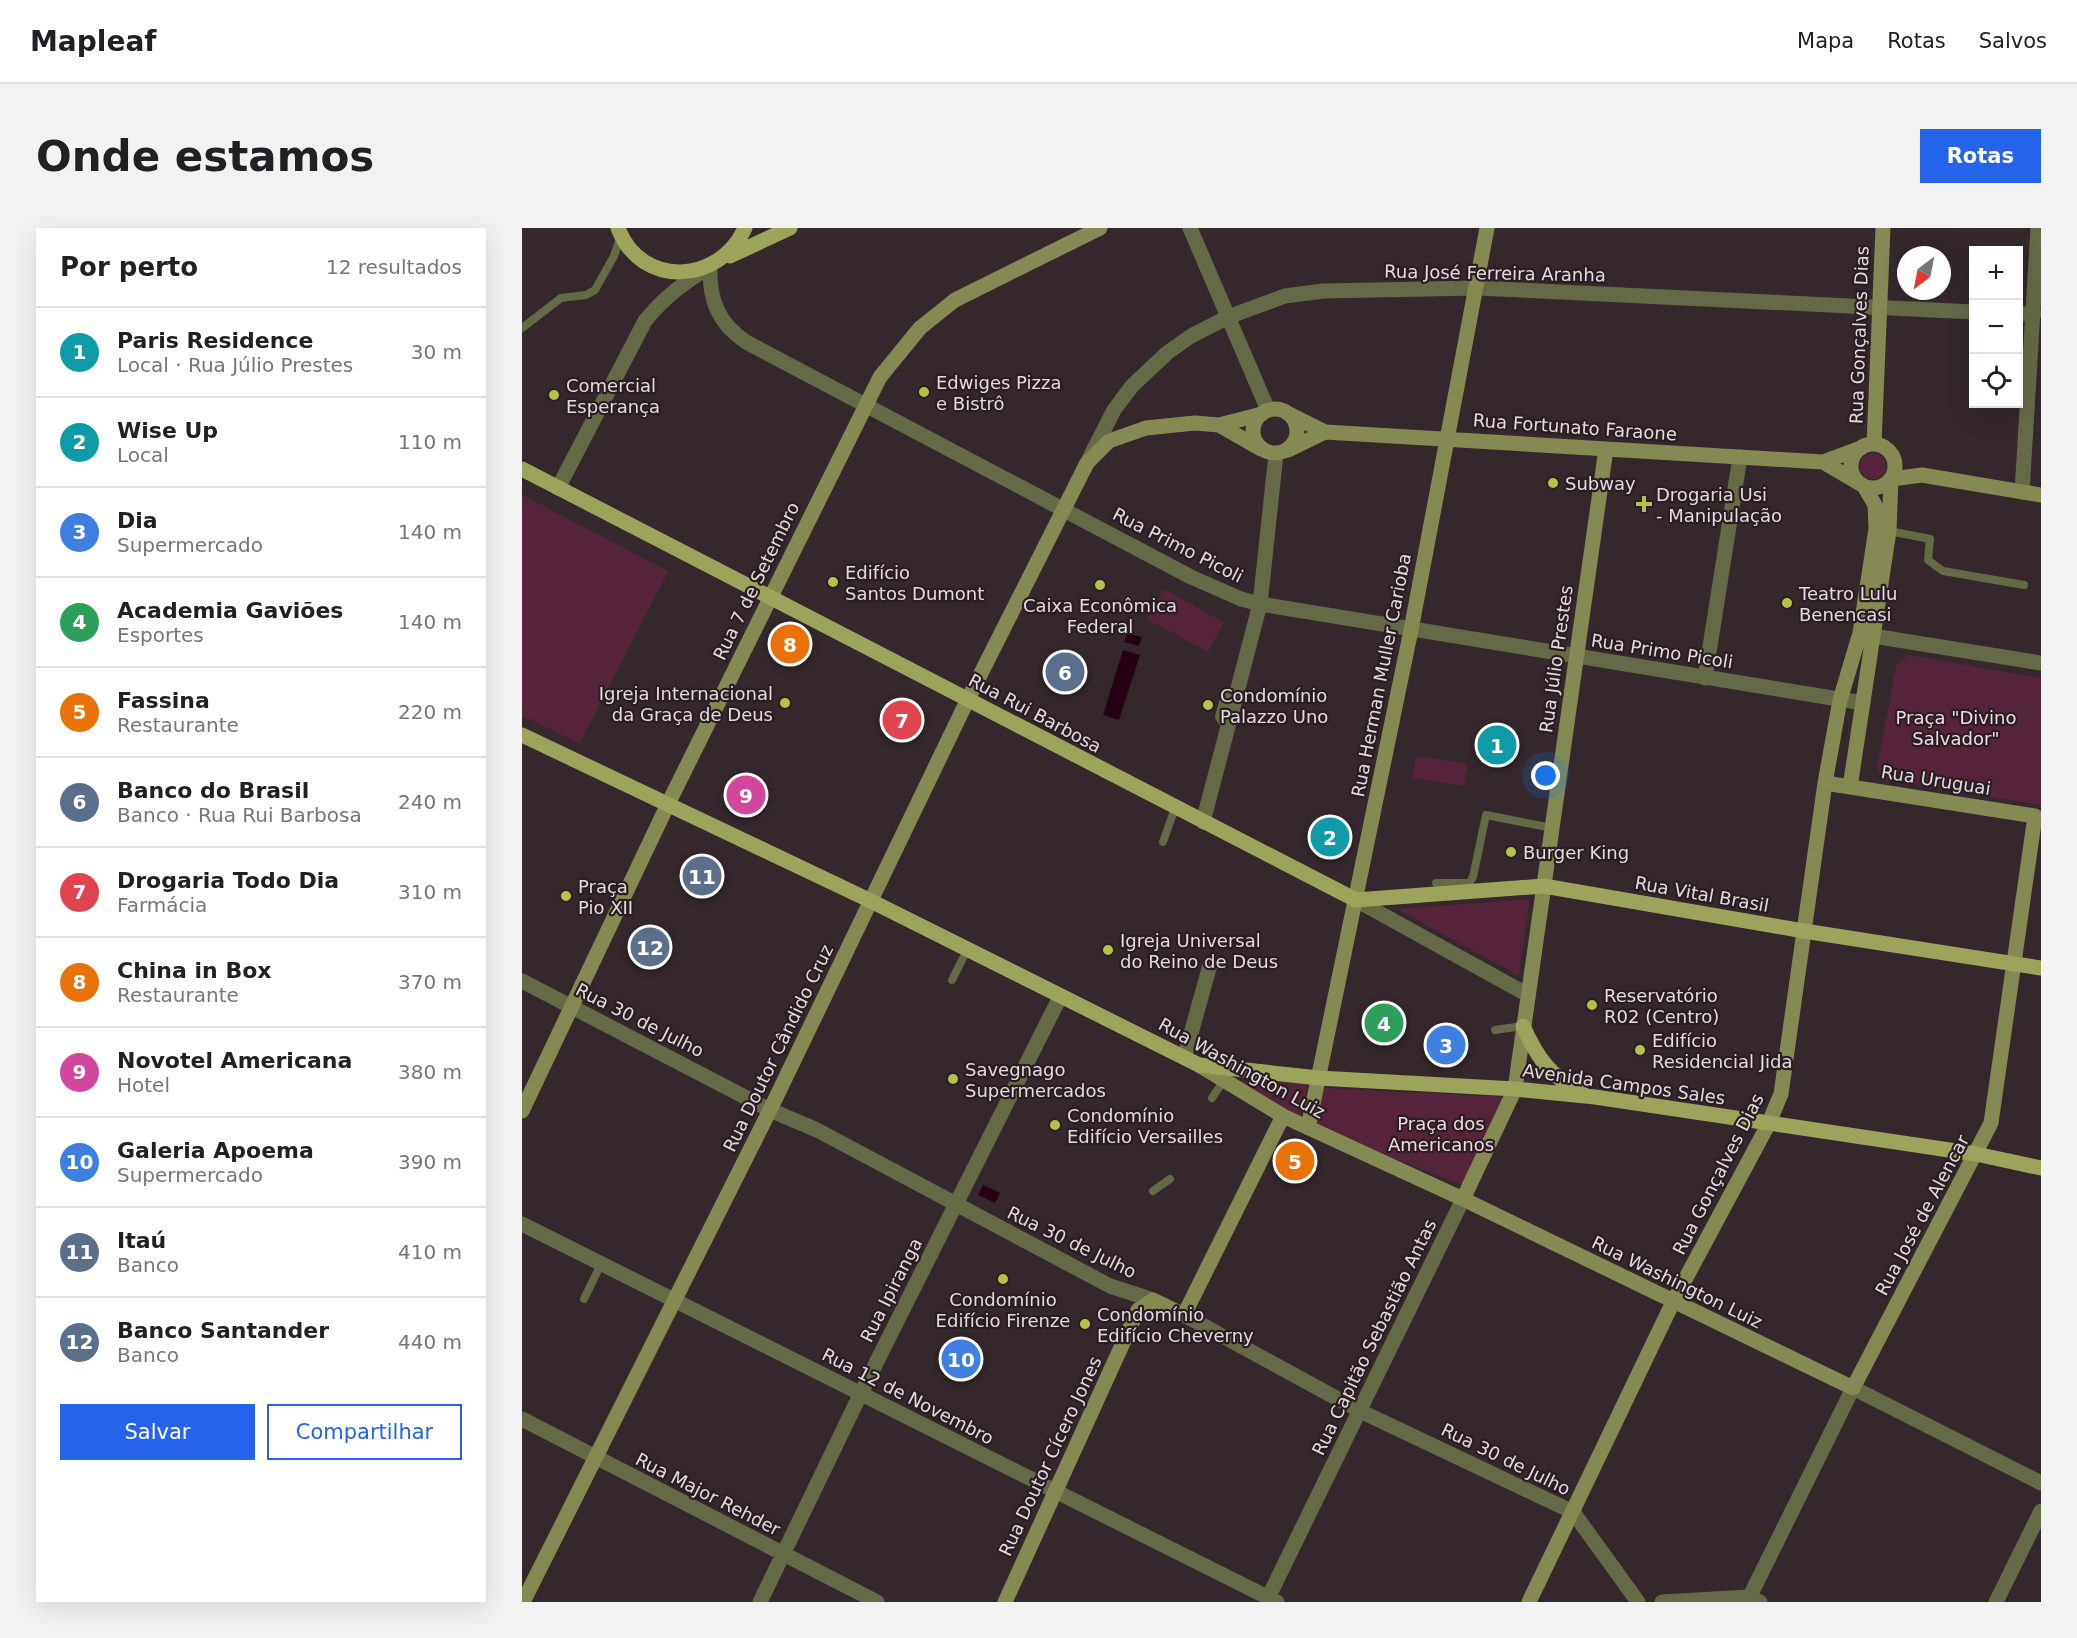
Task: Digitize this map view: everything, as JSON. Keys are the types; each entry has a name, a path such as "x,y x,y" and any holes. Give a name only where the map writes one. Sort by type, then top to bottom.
{"main road":[{"path":"713,265 733,248 745,228"},
{"path":"618,230 629,248 654,267 684,272 713,265 790,228"},
{"name":"Rua 7 de Setembro","path":"522,1111 668,804 865,404 898,351 920,328 955,300 1100,228"},
{"name":"Rua Herman Muller Carioba","path":"1308,1128 1411,630 1487,228"},
{"name":"Rua Gonçalves Dias","path":"1868,446 1883,228"},
{"path":"1219,425 1275,409 1325,432"},
{"path":"1265,412 1254,425 1254,439 1274,452"},
{"path":"1219,425 1274,452 1294,445 1298,432 1289,414"},
{"name":"Rua Doutor Cândido Cruz","path":"523,1602 770,1110 968,699 1087,463 1109,441 1146,428 1195,423 1219,425"},
{"path":"1274,452 1325,432"},
{"name":"Rua Fortunato Faraone","path":"1325,432 1823,462 1868,446"},
{"path":"1922,475 1890,453 1868,446 1852,458 1851,465 1861,484 1882,486 1891,479 1922,475 2041,495"},
{"name":"Rua Júlio Prestes","path":"1515,1089 1606,449"},
{"path":"1850,787 1889,531 1891,479 1894,463 1890,453"},
{"name":"Rua Fortunato Faraone","path":"1823,462 1861,484"},
{"name":"Rua Rui Barbosa","path":"522,470 1356,900"},
{"name":"Rua Gonçalves Dias","path":"1529,1602 1673,1302 1768,1125 1781,1094 1825,783 1840,700 1858,644 1877,517 1875,506 1861,484"},
{"name":"Rua Washington Luiz","path":"522,735 872,901 968,948 1060,997 1185,1055 1283,1116 1463,1199 1853,1388"},
{"name":"Rua Uruguai","path":"1825,783 2038,816"},
{"name":"Rua José de Alencar","path":"1853,1388 1991,1123 2013,963 2038,816"},
{"name":"Rua Vital Brasil","path":"1356,900 1544,886 1804,931 2041,968"},
{"path":"1523,1026 1539,1058 1553,1074 1569,1086 1595,1097"},
{"name":"Avenida Campos Sales","path":"1199,1065 1319,1078 1515,1089 1595,1097 1768,1125 1976,1154 2041,1168"},
{"name":"Rua Capitão Sebastião Antas","path":"1463,1199 1515,1089"},
{"path":"1184,1315 1283,1116"},
{"name":"Rua 30 de Julho","path":"1153,1300 1184,1315"},
{"name":"Rua Doutor Cícero Jones","path":"1005,1602 1138,1310 1153,1300"}],"street":[{"path":"1190,228 1265,412"},
{"path":"2022,492 2026,314 2038,228"},
{"name":"Rua Primo Picoli","path":"713,265 709,283 714,308 732,333 1191,577 1241,599 1411,630 1863,703"},
{"path":"558,488 645,321 661,301 677,287 713,265"},
{"name":"Rua José Ferreira Aranha","path":"1087,463 1114,410 1147,369 1191,336 1228,317 1285,296 1323,291 1477,288 1969,312"},
{"path":"1203,822 1260,604 1274,452"},
{"path":"1705,678 1740,457"},
{"path":"1873,636 2041,663"},
{"name":"Rua Rui Barbosa","path":"1356,900 1528,995"},
{"path":"1185,1055 1210,965"},
{"name":"Rua 30 de Julho","path":"522,981 770,1110 817,1130 1110,1287 1153,1300"},
{"name":"Rua Ipiranga","path":"760,1602 861,1393 1060,997"},
{"name":"Rua Capitão Sebastião Antas","path":"1271,1601 1463,1199"},
{"name":"Rua 12 de Novembro","path":"522,1224 1271,1601"},
{"name":"Rua 30 de Julho","path":"1184,1315 1360,1411 1573,1512 1638,1602"},
{"name":"Rua Washington Luiz","path":"1853,1388 2041,1483"},
{"name":"Rua José de Alencar","path":"1752,1600 1853,1388"},
{"name":"Rua Major Rehder","path":"522,1419 595,1459 877,1602"},
{"path":"1996,1602 2041,1511"},
{"path":"1662,1602 1752,1600"}],"lane":[{"path":"522,328 561,298 586,295 595,290 614,256 618,230"},
{"path":"1889,531 1930,539 1928,560 1943,571 2024,585"},
{"path":"1163,842 1175,808"},
{"path":"1436,883 1469,883 1473,878 1486,815 1552,828"},
{"path":"952,980 968,948"},
{"path":"1495,1030 1523,1026"},
{"path":"1212,1098 1224,1080"},
{"path":"1153,1191 1170,1179"},
{"path":"584,1299 601,1264"}],"green space":[{"path":"1873,453 1882,457 1886,466 1882,475 1873,479 1864,475 1860,466 1864,457"},
{"path":"522,495 668,571 580,743 522,716"},
{"path":"1164,589 1224,623 1208,652 1147,619"},
{"name":"Praça \"Divino Salvador\"","path":"1908,655 2041,678 2041,805 1884,780 1877,769 1896,666"},
{"path":"1416,756 1467,764 1464,786 1412,778"},
{"path":"1530,899 1519,976 1397,909"},
{"path":"1226,1081 1309,1081 1300,1117"},
{"name":"Praça dos Americanos","path":"1324,1088 1503,1097 1462,1185 1314,1127"}],"shaded area":[{"path":"1127,633 1142,637 1139,646 1124,642"},
{"path":"1123,650 1140,655 1119,720 1103,715"},
{"path":"983,1185 1000,1193 995,1203 978,1195"}],"place":[{"name":"Edwiges Pizza e Bistrô","path":"924,392"},
{"name":"Comercial Esperança","path":"554,395"},
{"name":"Subway","path":"1553,483"},
{"name":"Drogaria Usi - Manipulação","path":"1644,504"},
{"name":"Edifício Santos Dumont","path":"833,582"},
{"name":"Caixa Econômica Federal","path":"1100,585"},
{"name":"Teatro Lulu Benencasi","path":"1787,603"},
{"name":"China in Box","path":"790,644"},
{"name":"Banco do Brasil","path":"1065,672"},
{"name":"Igreja Internacional da Graça de Deus","path":"785,703"},
{"name":"Condomínio Palazzo Uno","path":"1208,705"},
{"name":"Drogaria Todo Dia","path":"902,720"},
{"name":"Paris Residence","path":"1497,745"},
{"name":"Novotel Americana","path":"746,795"},
{"name":"Wise Up","path":"1330,837"},
{"name":"Burger King","path":"1511,852"},
{"name":"Itaú","path":"702,876"},
{"name":"Praça Pio XII","path":"566,896"},
{"name":"Banco Santander","path":"650,947"},
{"name":"Igreja Universal do Reino de Deus","path":"1108,950"},
{"name":"Reservatório R02 (Centro)","path":"1592,1005"},
{"name":"Academia Gaviões","path":"1384,1023"},
{"name":"Dia","path":"1446,1045"},
{"name":"Edifício Residencial Jida","path":"1640,1050"},
{"name":"Savegnago Supermercados","path":"953,1079"},
{"name":"Condomínio Edifício Versailles","path":"1055,1125"},
{"name":"Fassina","path":"1295,1161"},
{"name":"Condomínio Edifício Firenze","path":"1003,1279"},
{"name":"Condomínio Edifício Cheverny","path":"1085,1324"},
{"name":"Galeria Apoema","path":"961,1359"}]}
